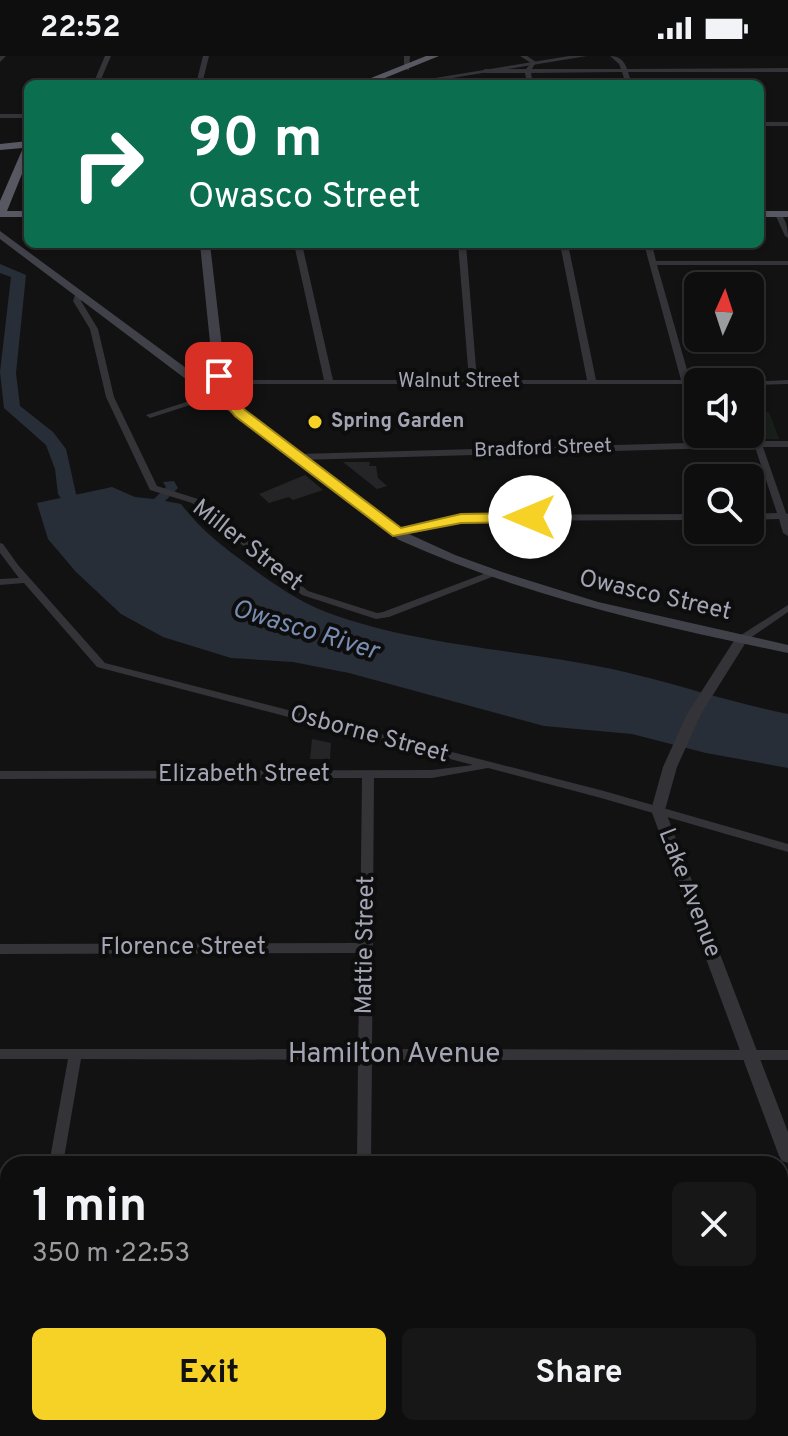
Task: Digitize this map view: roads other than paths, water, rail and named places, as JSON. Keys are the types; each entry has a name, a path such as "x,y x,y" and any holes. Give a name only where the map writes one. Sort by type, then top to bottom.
{"highway":[{"path":"373,80 434,56"},
{"path":"387,80 444,56"},
{"path":"0,138 24,135"},
{"path":"0,147 24,145"},
{"path":"24,155 0,214 24,214"}],"main road":[{"path":"0,234 204,386 218,389 205,248"},
{"name":"Owasco Street","path":"218,389 240,413 399,533 461,564 601,607 788,649"}],"street":[{"path":"98,80 108,56"},
{"path":"200,80 206,56"},
{"path":"407,56 407,69"},
{"path":"523,56 534,63"},
{"path":"428,80 583,56"},
{"path":"613,56 625,70 628,80"},
{"path":"529,80 528,71 534,63"},
{"path":"694,70 698,80"},
{"path":"485,71 788,70"},
{"path":"0,116 24,116"},
{"path":"764,124 788,124"},
{"path":"783,214 788,236"},
{"path":"299,248 329,382"},
{"path":"462,248 473,382"},
{"path":"565,248 592,382"},
{"path":"649,248 684,375"},
{"path":"653,263 788,263"},
{"name":"Miller Street","path":"79,294 77,301 94,329 110,397 156,490 195,501 301,590 359,611 385,615 489,575"},
{"name":"Walnut Street","path":"150,415 218,389 329,382 684,382"},
{"path":"764,383 788,382"},
{"name":"Bradford Street","path":"299,457 684,440"},
{"name":"Bradford Street","path":"764,444 788,444"},
{"path":"760,448 785,516 788,533"},
{"path":"764,517 785,516"},
{"path":"399,533 474,518 684,517"},
{"name":"Osborne Street","path":"0,546 101,665 658,810 788,848"},
{"path":"0,582 26,580"},
{"path":"742,639 788,608"},
{"name":"Lake Avenue","path":"742,639 694,714 670,767 658,810 788,1156"},
{"name":"Elizabeth Street","path":"0,775 432,774 487,766"},
{"name":"Mattie Street","path":"364,1156 368,774"},
{"name":"Florence Street","path":"0,949 366,948"},
{"name":"Hamilton Avenue","path":"0,1054 788,1055"},
{"path":"57,1156 75,1055"}],"water":[{"path":"174,481 178,488 165,501 181,504 204,530 230,551 276,585 316,608 431,640 612,669 788,714 788,768 706,753 632,734 544,726 349,673 293,662 231,658 163,637 121,614 76,572 48,539 37,503 112,487 135,497 154,499 166,487 163,482"}],"waterway":[{"name":"Owasco River","path":"0,268 19,275 8,373 12,408 40,429 58,449 67,494 86,519"}],"place":[{"name":"Spring Garden","path":"315,422"}]}
